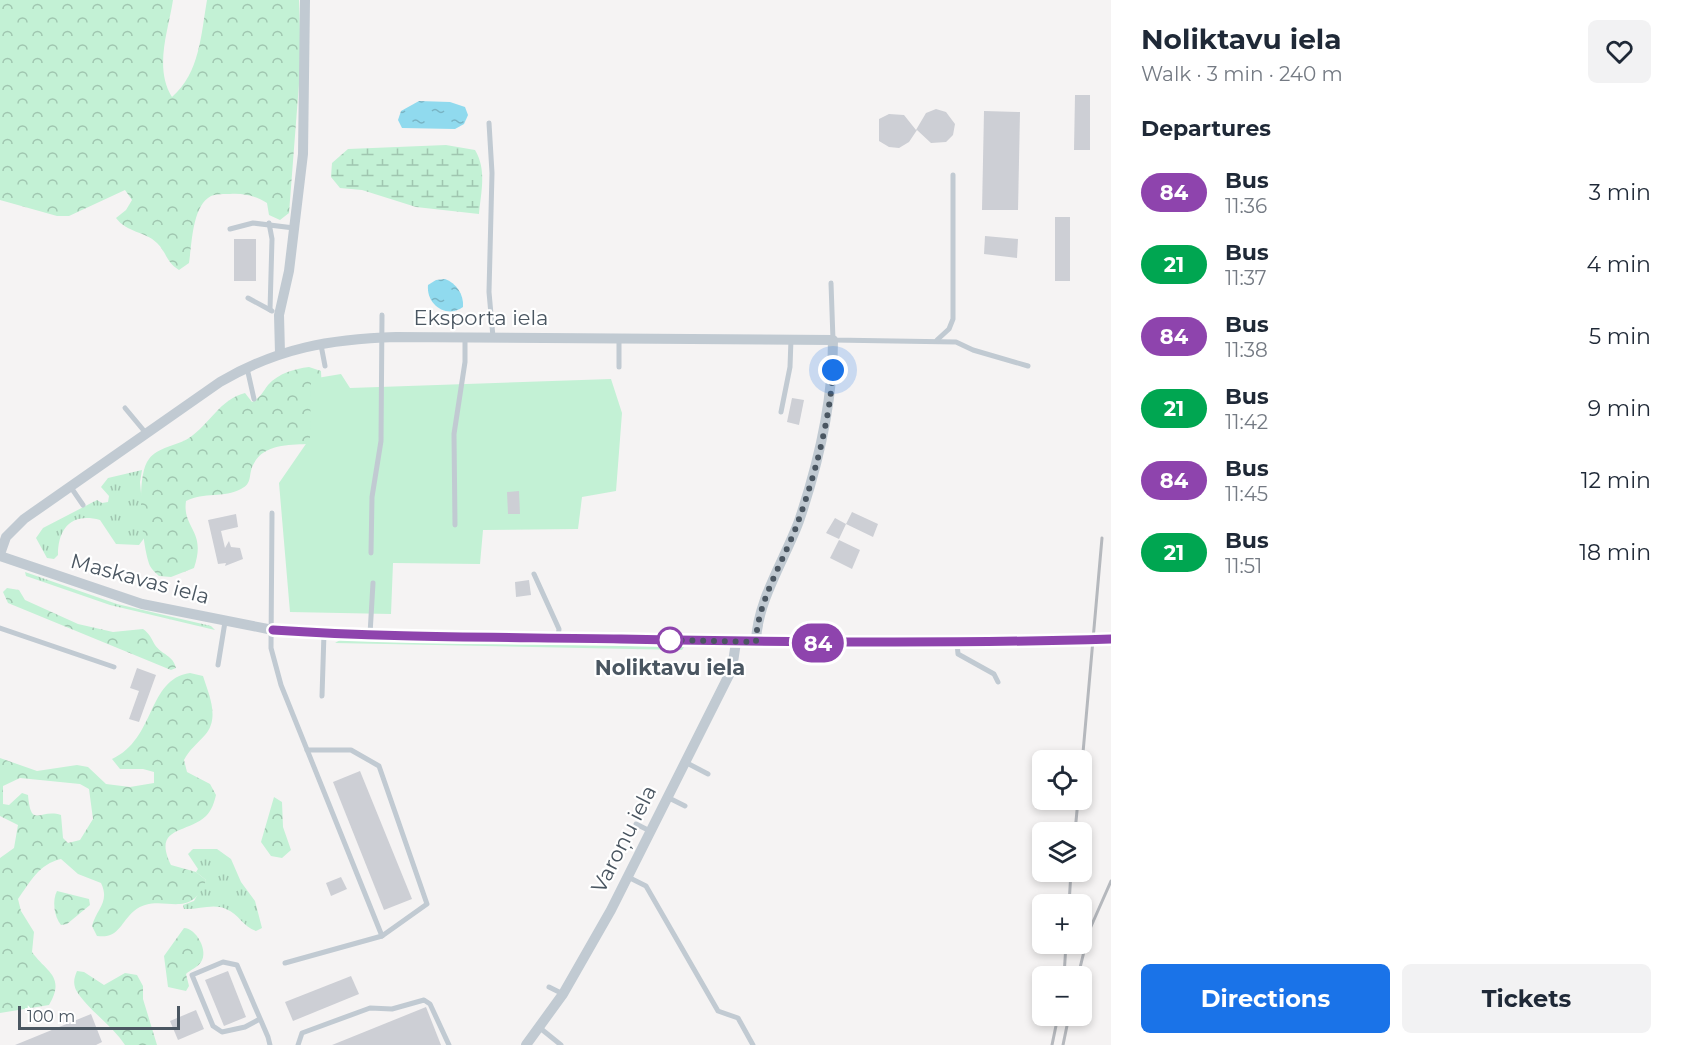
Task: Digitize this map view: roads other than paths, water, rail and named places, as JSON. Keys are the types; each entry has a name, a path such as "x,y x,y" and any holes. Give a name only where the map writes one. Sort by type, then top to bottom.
{"street":[{"path":"280,352 275,311 289,271 303,154 304,0"},
{"name":"Eksporta iela","path":"0,555 13,528 70,486 145,432 247,366 280,352 320,344 382,337 833,340"},
{"path":"756,642 756,631 767,598 799,520 824,429 832,388 833,340"},
{"name":"Maskavas iela","path":"0,555 113,596 225,622 273,630"},
{"path":"273,630 736,642 957,643 1111,639"},
{"name":"Varoņu iela","path":"526,1045 563,994 627,877 732,669 736,642"}],"lane":[{"path":"489,123 492,185 489,292 493,337"},
{"path":"937,340 949,329 952,319 954,175"},
{"path":"230,229 239,225 269,223 294,228"},
{"path":"248,298 275,311 272,238 269,223"},
{"path":"831,283 833,340"},
{"path":"371,553 372,497 381,441 382,315"},
{"path":"455,525 453,434 465,362 465,337"},
{"path":"618,367 619,338"},
{"path":"781,412 790,367 791,339"},
{"name":"Eksporta iela","path":"833,340 956,342 973,350 1028,366"},
{"path":"320,344 325,366"},
{"path":"247,366 254,399"},
{"path":"125,408 145,432"},
{"path":"70,486 82,505"},
{"path":"272,513 273,630 271,648 281,685 382,936"},
{"path":"534,574 559,628 558,638"},
{"path":"370,634 373,583"},
{"path":"218,665 225,622"},
{"path":"0,628 114,667"},
{"path":"322,696 324,633"},
{"path":"957,643 958,654 994,674 998,682"},
{"path":"285,963 382,936 427,904 380,766 351,750 307,750"},
{"path":"685,762 708,774"},
{"path":"667,797 685,806"},
{"path":"636,824 650,831"},
{"path":"627,877 646,886 718,1011 738,1018 753,1045"},
{"path":"260,1019 245,1027 222,1032 213,1026 192,975 223,962 237,964 260,1019 270,1045"},
{"path":"549,987 563,994"},
{"path":"298,1045 302,1033 369,1008 392,1010 424,1000 430,1004 449,1045"},
{"path":"540,1028 561,1045"}],"water":[{"path":"419,101 450,102 465,107 468,115 464,124 455,129 402,128 398,120 401,111"},
{"path":"445,279 456,286 461,293 463,307 444,311 430,299 428,285 436,280"}],"railway":[{"path":"1083,750 1102,538"},
{"path":"1076,822 1077,810"},
{"path":"1080,966 1089,931 1111,881"},
{"path":"1070,882 1070,894"},
{"path":"1065,954 1065,966"},
{"path":"1052,1045 1056,1026"},
{"path":"1063,1045 1067,1026"}],"place":[{"name":"Noliktavu iela","path":"670,640"}]}
